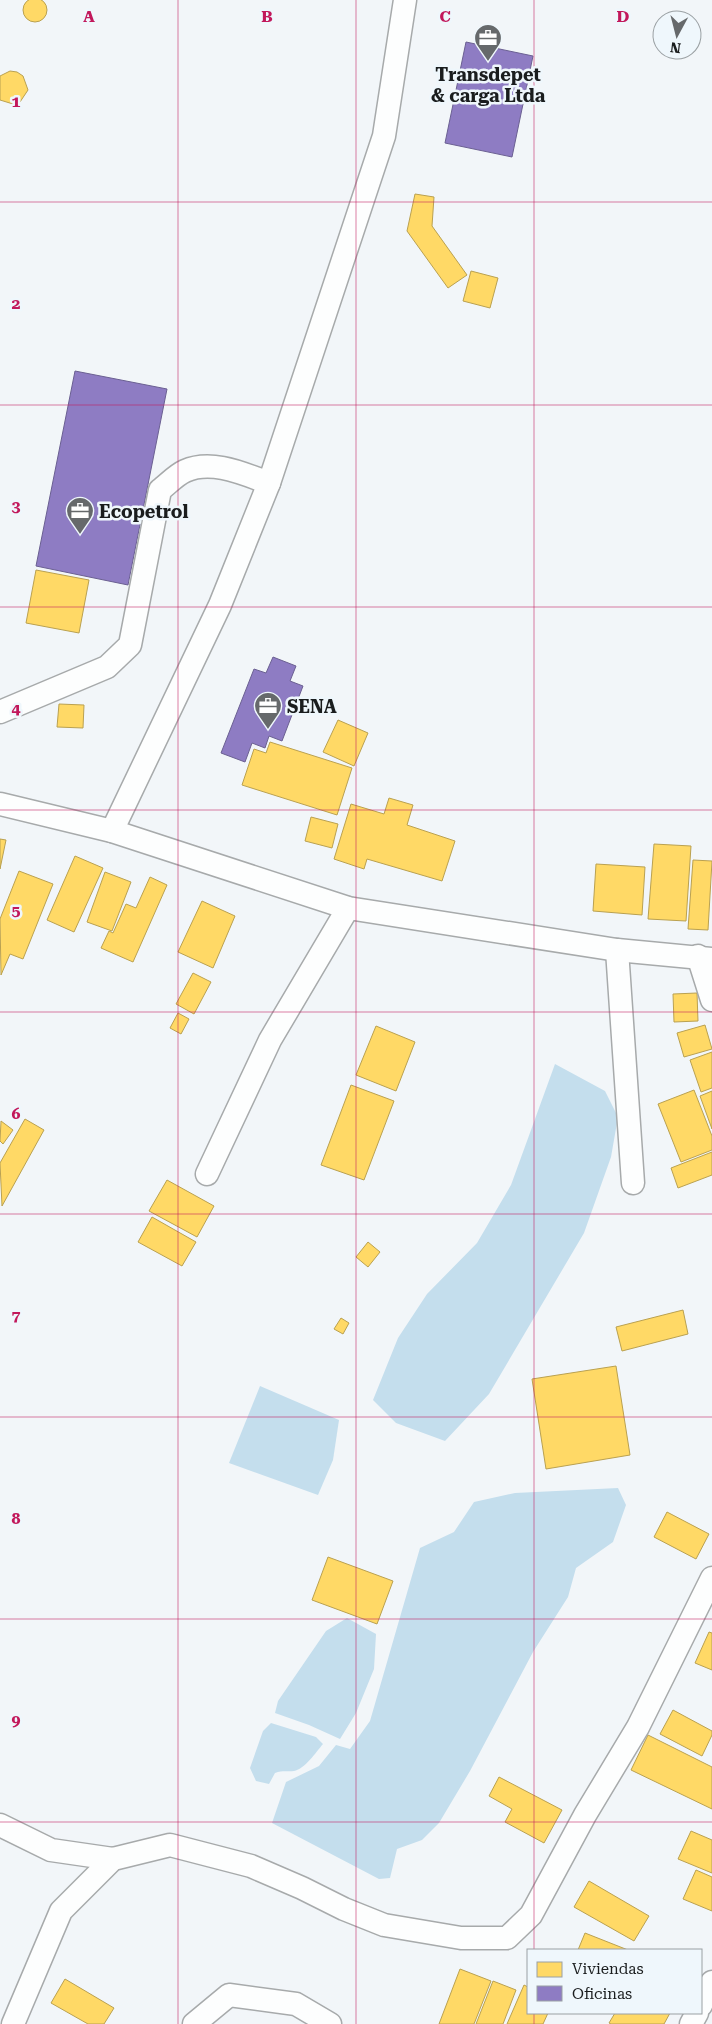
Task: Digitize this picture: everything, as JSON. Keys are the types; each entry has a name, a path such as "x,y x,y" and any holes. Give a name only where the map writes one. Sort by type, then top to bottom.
{"street":[{"path":"112,831 220,605 269,483 384,136 405,0"},
{"path":"0,712 107,667 130,645 160,490 184,472 202,466 236,471 269,483"},
{"path":"0,804 112,831 348,908 617,950 705,957 712,1000"},
{"path":"207,1174 270,1040 348,908"},
{"path":"617,950 633,1182"},
{"path":"0,1825 51,1850 112,1859 170,1845 251,1866 302,1888 344,1910 384,1925 462,1938 507,1938 531,1915 585,1815 638,1727 712,1578"},
{"path":"13,2024 61,1911 112,1859"},
{"path":"702,2003 712,1982"},
{"path":"194,2024 229,1995 296,2004 330,2024"}],"shaded area":[{"path":"555,1064 605,1091 618,1117 611,1157 584,1233 489,1394 445,1441 396,1423 373,1400 398,1338 427,1294 477,1243 511,1185"},
{"path":"260,1386 339,1420 333,1460 318,1495 229,1463"},
{"path":"618,1488 626,1505 613,1542 576,1568 568,1597 533,1652 470,1771 439,1823 422,1840 397,1849 390,1878 379,1879 272,1823 286,1782 319,1766 336,1745 350,1749 370,1721 420,1548 454,1532 474,1502 515,1493"},
{"path":"347,1618 376,1634 374,1669 356,1713 340,1739 275,1713 278,1701 326,1631"},
{"path":"271,1723 316,1737 323,1744 310,1760 298,1770 275,1773 269,1784 256,1781 250,1768 263,1731"}],"building: Viviendas":[{"path":"40,-1 46,5 47,10 44,19 35,22 26,19 23,10 26,1"},
{"path":"10,71 17,72 23,76 28,90 20,102 13,104 0,100 0,76"},
{"path":"415,194 434,197 432,226 467,275 448,288 407,231"},
{"path":"471,271 498,278 490,308 463,301"},
{"path":"36,570 89,580 79,633 26,623"},
{"path":"59,704 84,705 83,728 57,727"},
{"path":"338,720 368,733 354,766 323,752"},
{"path":"270,742 352,768 337,815 242,785 254,749 266,753"},
{"path":"389,798 413,805 407,825 455,841 442,881 367,859 364,869 334,859 351,804 384,814"},
{"path":"311,817 338,824 332,848 305,841"},
{"path":"0,839 6,840 0,869"},
{"path":"654,844 691,846 686,921 648,919"},
{"path":"75,856 103,868 74,932 47,920"},
{"path":"693,860 712,861 708,930 688,929"},
{"path":"596,864 645,867 642,915 593,911"},
{"path":"19,871 53,884 23,959 10,954 1,975 0,919"},
{"path":"105,872 131,882 112,931 87,922"},
{"path":"150,877 167,885 133,962 101,948 109,931 113,933 126,904 136,908"},
{"path":"202,901 235,916 213,968 178,952"},
{"path":"193,973 211,982 194,1014 176,1004"},
{"path":"697,993 698,1021 674,1022 673,994"},
{"path":"178,1013 189,1019 181,1034 170,1028"},
{"path":"705,1025 712,1049 684,1057 677,1033"},
{"path":"376,1026 415,1042 396,1091 356,1075"},
{"path":"712,1052 712,1088 701,1092 690,1060"},
{"path":"351,1085 394,1101 364,1180 321,1165"},
{"path":"694,1090 712,1136 712,1150 681,1162 658,1104"},
{"path":"712,1091 712,1129 700,1096"},
{"path":"25,1119 44,1130 2,1206 0,1163"},
{"path":"1,1121 13,1130 3,1144 0,1141"},
{"path":"712,1152 712,1175 678,1188 671,1168"},
{"path":"167,1180 214,1206 197,1237 149,1211"},
{"path":"152,1217 196,1242 182,1266 138,1242"},
{"path":"368,1242 380,1252 368,1267 356,1257"},
{"path":"683,1310 688,1334 622,1351 616,1327"},
{"path":"341,1318 349,1323 343,1334 334,1329"},
{"path":"616,1366 630,1455 546,1469 532,1379"},
{"path":"667,1512 709,1534 696,1559 654,1537"},
{"path":"328,1557 393,1581 377,1624 312,1600"},
{"path":"709,1632 712,1633 712,1670 695,1663"},
{"path":"673,1710 712,1731 702,1756 660,1734"},
{"path":"648,1735 712,1767 712,1809 631,1770"},
{"path":"499,1777 562,1810 544,1843 505,1822 512,1809 489,1796"},
{"path":"691,1831 712,1840 712,1873 678,1859"},
{"path":"696,1870 712,1877 712,1911 683,1899"},
{"path":"589,1881 649,1916 634,1941 574,1907"},
{"path":"585,1933 625,1949 578,1949"},
{"path":"460,1969 491,1981 474,2024 439,2024"},
{"path":"65,1979 114,2008 104,2024 88,2024 51,2003"},
{"path":"493,1981 516,1990 503,2024 476,2024"},
{"path":"524,1985 527,1986 527,2014 548,2014 543,2024 507,2024"},
{"path":"614,2014 669,2014 664,2024 609,2023"}],"building: Oficinas":[{"path":"466,42 533,56 512,157 445,143"},
{"path":"75,371 167,389 128,585 36,566"},
{"path":"273,657 296,666 290,681 303,686 282,741 269,736 265,748 252,743 245,762 221,753 254,669 266,673"}],"place":[{"name":"Transdepet & carga Ltda","path":"488,62"},
{"name":"Ecopetrol","path":"80,535"},
{"name":"SENA","path":"268,730"}]}
